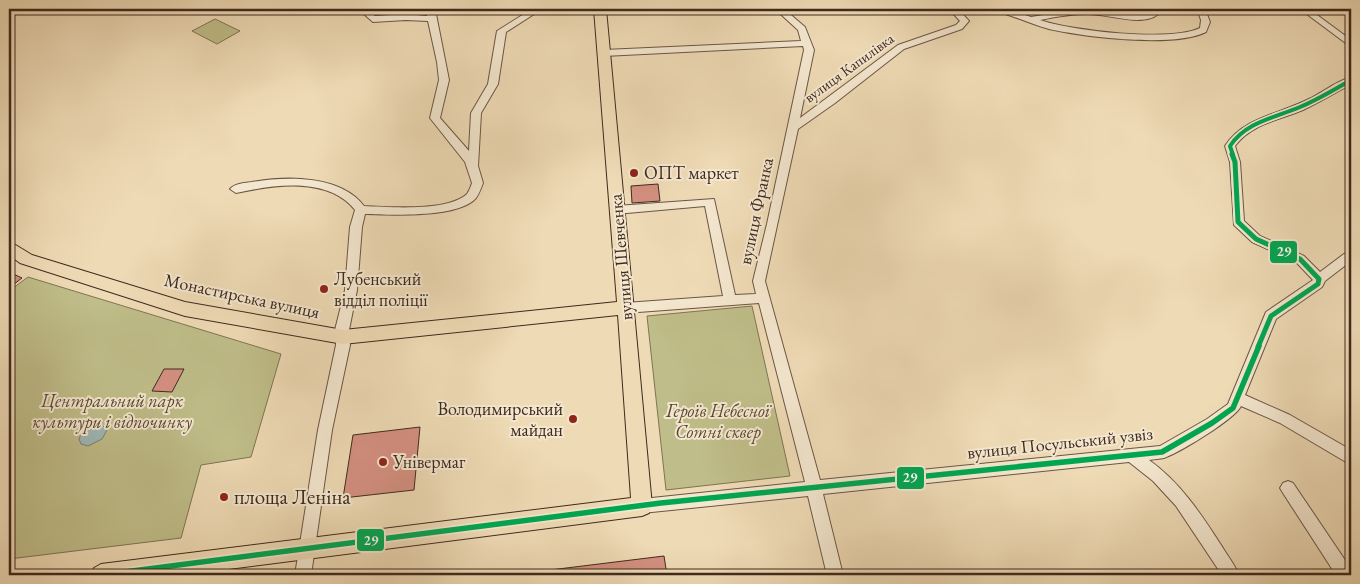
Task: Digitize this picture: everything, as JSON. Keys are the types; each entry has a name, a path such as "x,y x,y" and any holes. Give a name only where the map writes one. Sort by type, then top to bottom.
{"main road":[{"name":"вулиця Шевченка","path":"600,9 642,506"},
{"name":"Монастирська вулиця","path":"9,247 26,259 185,309 343,337 625,308"},
{"path":"101,575 642,506"}],"street":[{"path":"362,9 373,19 431,14 444,77 444,88 434,113 435,118 473,166"},
{"path":"361,210 430,210 457,204 467,198 476,187 476,176 473,166 476,113 493,84 502,31 538,9"},
{"path":"604,53 807,43 802,29 779,9"},
{"name":"вулиця Капилівка","path":"792,128 901,47 959,27 965,21 953,9"},
{"path":"997,9 1010,10 1059,28 1101,34 1181,38 1190,37 1203,31 1206,21 1202,9"},
{"path":"1032,19 1085,11 1121,17 1142,17 1151,15 1160,9"},
{"path":"1304,9 1351,44"},
{"name":"вулиця Франка","path":"807,43 809,50 773,224 758,281 814,487 835,575"},
{"path":"1319,279 1300,259 1256,239 1238,222 1235,162 1230,146 1233,140 1243,131 1281,113 1305,106 1351,80"},
{"path":"236,189 276,181 314,183 353,198 361,210"},
{"path":"616,210 710,202 730,300"},
{"path":"303,575 325,430 343,345 342,330 351,290 356,227 361,210"},
{"name":"вулиця Посульський узвіз","path":"642,506 1162,452 1212,423 1233,408 1271,316 1318,284 1319,279 1351,256"},
{"path":"625,308 764,298"},
{"path":"1237,398 1285,420 1351,458"},
{"path":"1331,446 1351,449"},
{"path":"1131,455 1162,478 1177,496 1209,540 1230,575"},
{"path":"1288,488 1346,575"}],"green space":[{"path":"215,19 240,31 217,44 192,31"},
{"name":"Центральний парк культури і відпочинку","path":"28,277 281,354 251,457 201,465 181,538 9,559 9,291"},
{"name":"Героїв Небесної Сотні сквер","path":"752,306 790,476 666,490 647,316"}],"water":[{"path":"101,424 107,430 102,439 88,446 81,444 80,435 85,430 91,426"}],"building":[{"path":"658,184 660,201 632,203 631,186"},
{"path":"9,272 22,278 9,288"},
{"path":"164,369 184,369 172,392 152,391"},
{"name":"Універмаг","path":"420,427 414,490 343,498 353,435"},
{"path":"664,556 667,575 550,575 550,570"}],"transit line":[{"name":"29","path":"101,575 661,503 1162,452 1212,423 1233,408 1271,316 1318,284 1319,279 1300,259 1256,239 1238,222 1235,162 1230,146 1236,138 1254,125 1307,104 1351,80"}],"place":[{"name":"ОПТ маркет","path":"634,173"},
{"name":"Лубенський відділ поліції","path":"324,289"},
{"name":"Володимирський майдан","path":"573,419"},
{"name":"Універмаг","path":"383,462"},
{"name":"площа Леніна","path":"224,497"}]}
